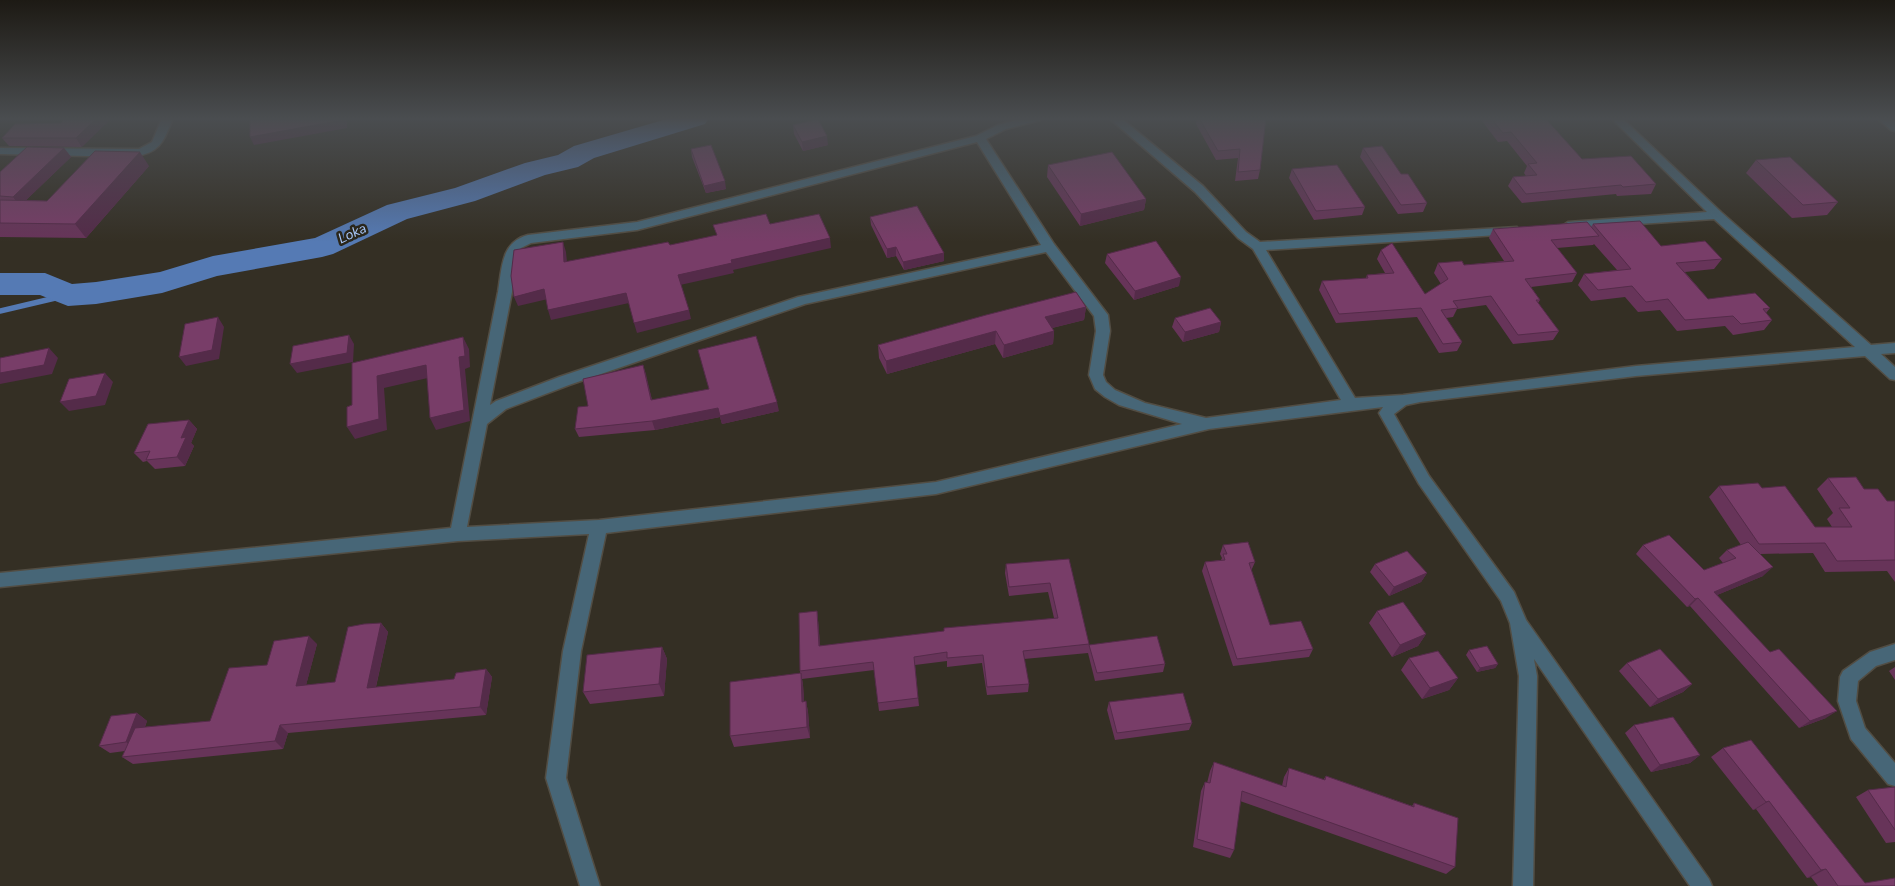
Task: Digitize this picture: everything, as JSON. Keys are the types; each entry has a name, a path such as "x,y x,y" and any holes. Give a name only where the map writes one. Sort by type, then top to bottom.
{"street":[{"path":"458,534 506,292 510,255 516,245 528,239 637,226 897,159"},
{"path":"994,159 1049,247 1101,315 1104,327 1096,376 1101,387 1122,400 1145,409 1182,419 1209,423"},
{"path":"1163,159 1199,189 1242,235 1258,246 1350,404"},
{"path":"1659,159 1716,215 1895,375"},
{"path":"1551,227 1716,215"},
{"path":"1258,246 1522,229"},
{"path":"480,421 501,405 564,381 803,300 1049,247"},
{"path":"0,580 458,534 599,527 936,488 1209,423 1350,404 1402,400 1636,371 1895,348"},
{"path":"1402,400 1393,405 1386,413 1424,480 1508,597 1519,623 1702,886"},
{"path":"590,886 556,778 572,651 599,527"},
{"path":"1519,623 1528,676 1523,886"},
{"path":"1895,652 1885,653 1864,662 1849,676 1847,701 1858,733 1895,777"}],"building":[{"path":"14,159 52,159 13,197 0,196 0,172"},
{"path":"87,159 133,159 75,224 0,223 0,200 47,201"},
{"path":"695,159 717,159 725,181 704,186"},
{"path":"1076,159 1117,159 1146,199 1081,214 1048,165"},
{"path":"1239,159 1261,159 1260,170 1238,172"},
{"path":"1371,159 1391,159 1401,174 1408,174 1427,203 1401,205"},
{"path":"1534,159 1634,159 1656,184 1623,187 1621,185 1526,194 1513,177 1537,175 1528,164 1537,163"},
{"path":"1793,159 1838,202 1803,205 1756,160"},
{"path":"1337,165 1365,207 1316,211 1292,169"},
{"path":"917,206 944,253 903,262 896,247 887,249 870,217"},
{"path":"766,214 770,224 819,214 830,238 731,260 732,263 678,275 689,310 634,323 626,293 548,310 544,289 514,297 511,276 514,250 563,242 564,262 668,242 670,245 717,235 713,225"},
{"path":"1640,221 1661,246 1705,241 1722,259 1676,263 1708,299 1755,293 1770,308 1763,309 1772,320 1741,324 1733,316 1685,320 1668,299 1646,302 1632,286 1598,290 1584,274 1631,269 1593,224"},
{"path":"1587,222 1599,236 1551,240 1577,273 1525,279 1540,300 1536,300 1559,331 1518,335 1491,296 1453,301 1458,308 1441,310 1462,342 1443,344 1421,308 1339,314 1322,281 1368,278 1367,275 1394,273 1381,250 1392,243 1425,294 1448,279 1438,263 1462,261 1464,265 1514,261 1493,229"},
{"path":"1156,241 1181,277 1135,291 1107,254"},
{"path":"1076,292 1086,307 1045,317 1054,331 1004,345 996,331 886,361 878,345 986,315"},
{"path":"1210,308 1221,322 1185,332 1175,318"},
{"path":"218,317 212,350 179,357 185,324"},
{"path":"349,335 347,353 290,364 293,346"},
{"path":"756,336 777,402 720,416 718,408 652,421 575,429 578,407 588,406 583,379 643,365 651,400 709,389 698,350"},
{"path":"463,337 465,356 459,357 464,410 430,418 426,365 377,376 379,419 347,427 347,407 352,405 352,363"},
{"path":"49,348 44,365 0,373 0,358"},
{"path":"105,373 96,396 60,402 69,379"},
{"path":"189,420 181,438 186,437 177,457 146,460 150,451 134,453 148,424"},
{"path":"1856,477 1864,489 1878,489 1887,501 1895,501 1895,560 1837,561 1825,543 1759,544 1719,486 1758,483 1762,488 1785,486 1815,527 1852,527 1839,508 1850,508 1828,478"},
{"path":"1669,535 1704,570 1736,558 1727,550 1748,542 1773,567 1714,592 1770,652 1779,649 1837,711 1810,721 1698,598 1695,599 1643,545"},
{"path":"1248,542 1255,562 1249,563 1270,625 1301,621 1313,649 1237,659 1205,562 1225,560 1223,554 1227,554 1223,545"},
{"path":"1407,551 1427,573 1394,587 1375,564"},
{"path":"1069,559 1089,644 1023,651 1029,684 987,687 983,655 947,658 947,652 914,657 918,698 878,703 873,662 800,671 799,613 817,611 819,646 944,631 944,628 1058,618 1050,583 1009,587 1006,564"},
{"path":"1403,602 1426,634 1400,645 1377,611"},
{"path":"381,623 367,688 454,679 456,673 486,669 480,707 280,725 275,741 122,757 135,728 210,721 229,668 267,665 274,641 309,636 296,686 335,682 348,627"},
{"path":"1157,636 1165,664 1097,673 1089,645"},
{"path":"1487,646 1498,664 1480,668 1469,650"},
{"path":"662,647 659,684 583,692 587,655"},
{"path":"1660,649 1692,684 1658,699 1627,663"},
{"path":"1438,651 1458,678 1430,688 1409,658"},
{"path":"801,673 802,702 806,701 807,727 730,736 730,682"},
{"path":"1183,693 1192,723 1117,733 1109,702"},
{"path":"137,713 126,742 99,746 111,716"},
{"path":"1673,717 1700,755 1660,765 1634,725"},
{"path":"1751,740 1865,883 1895,878 1895,886 1838,886 1826,869 1821,870 1769,801 1766,802 1723,748"},
{"path":"1214,762 1286,787 1289,768 1325,780 1326,776 1414,807 1414,803 1458,818 1455,867 1242,791 1234,850 1197,839 1205,782 1210,783"},
{"path":"1895,787 1895,830 1868,790"}],"waterway":[{"name":"Loka","path":"0,284 45,284 68,295 96,293 162,282 213,266 322,247 397,212 465,195 535,169 571,159"},
{"path":"0,311 68,295"}]}
